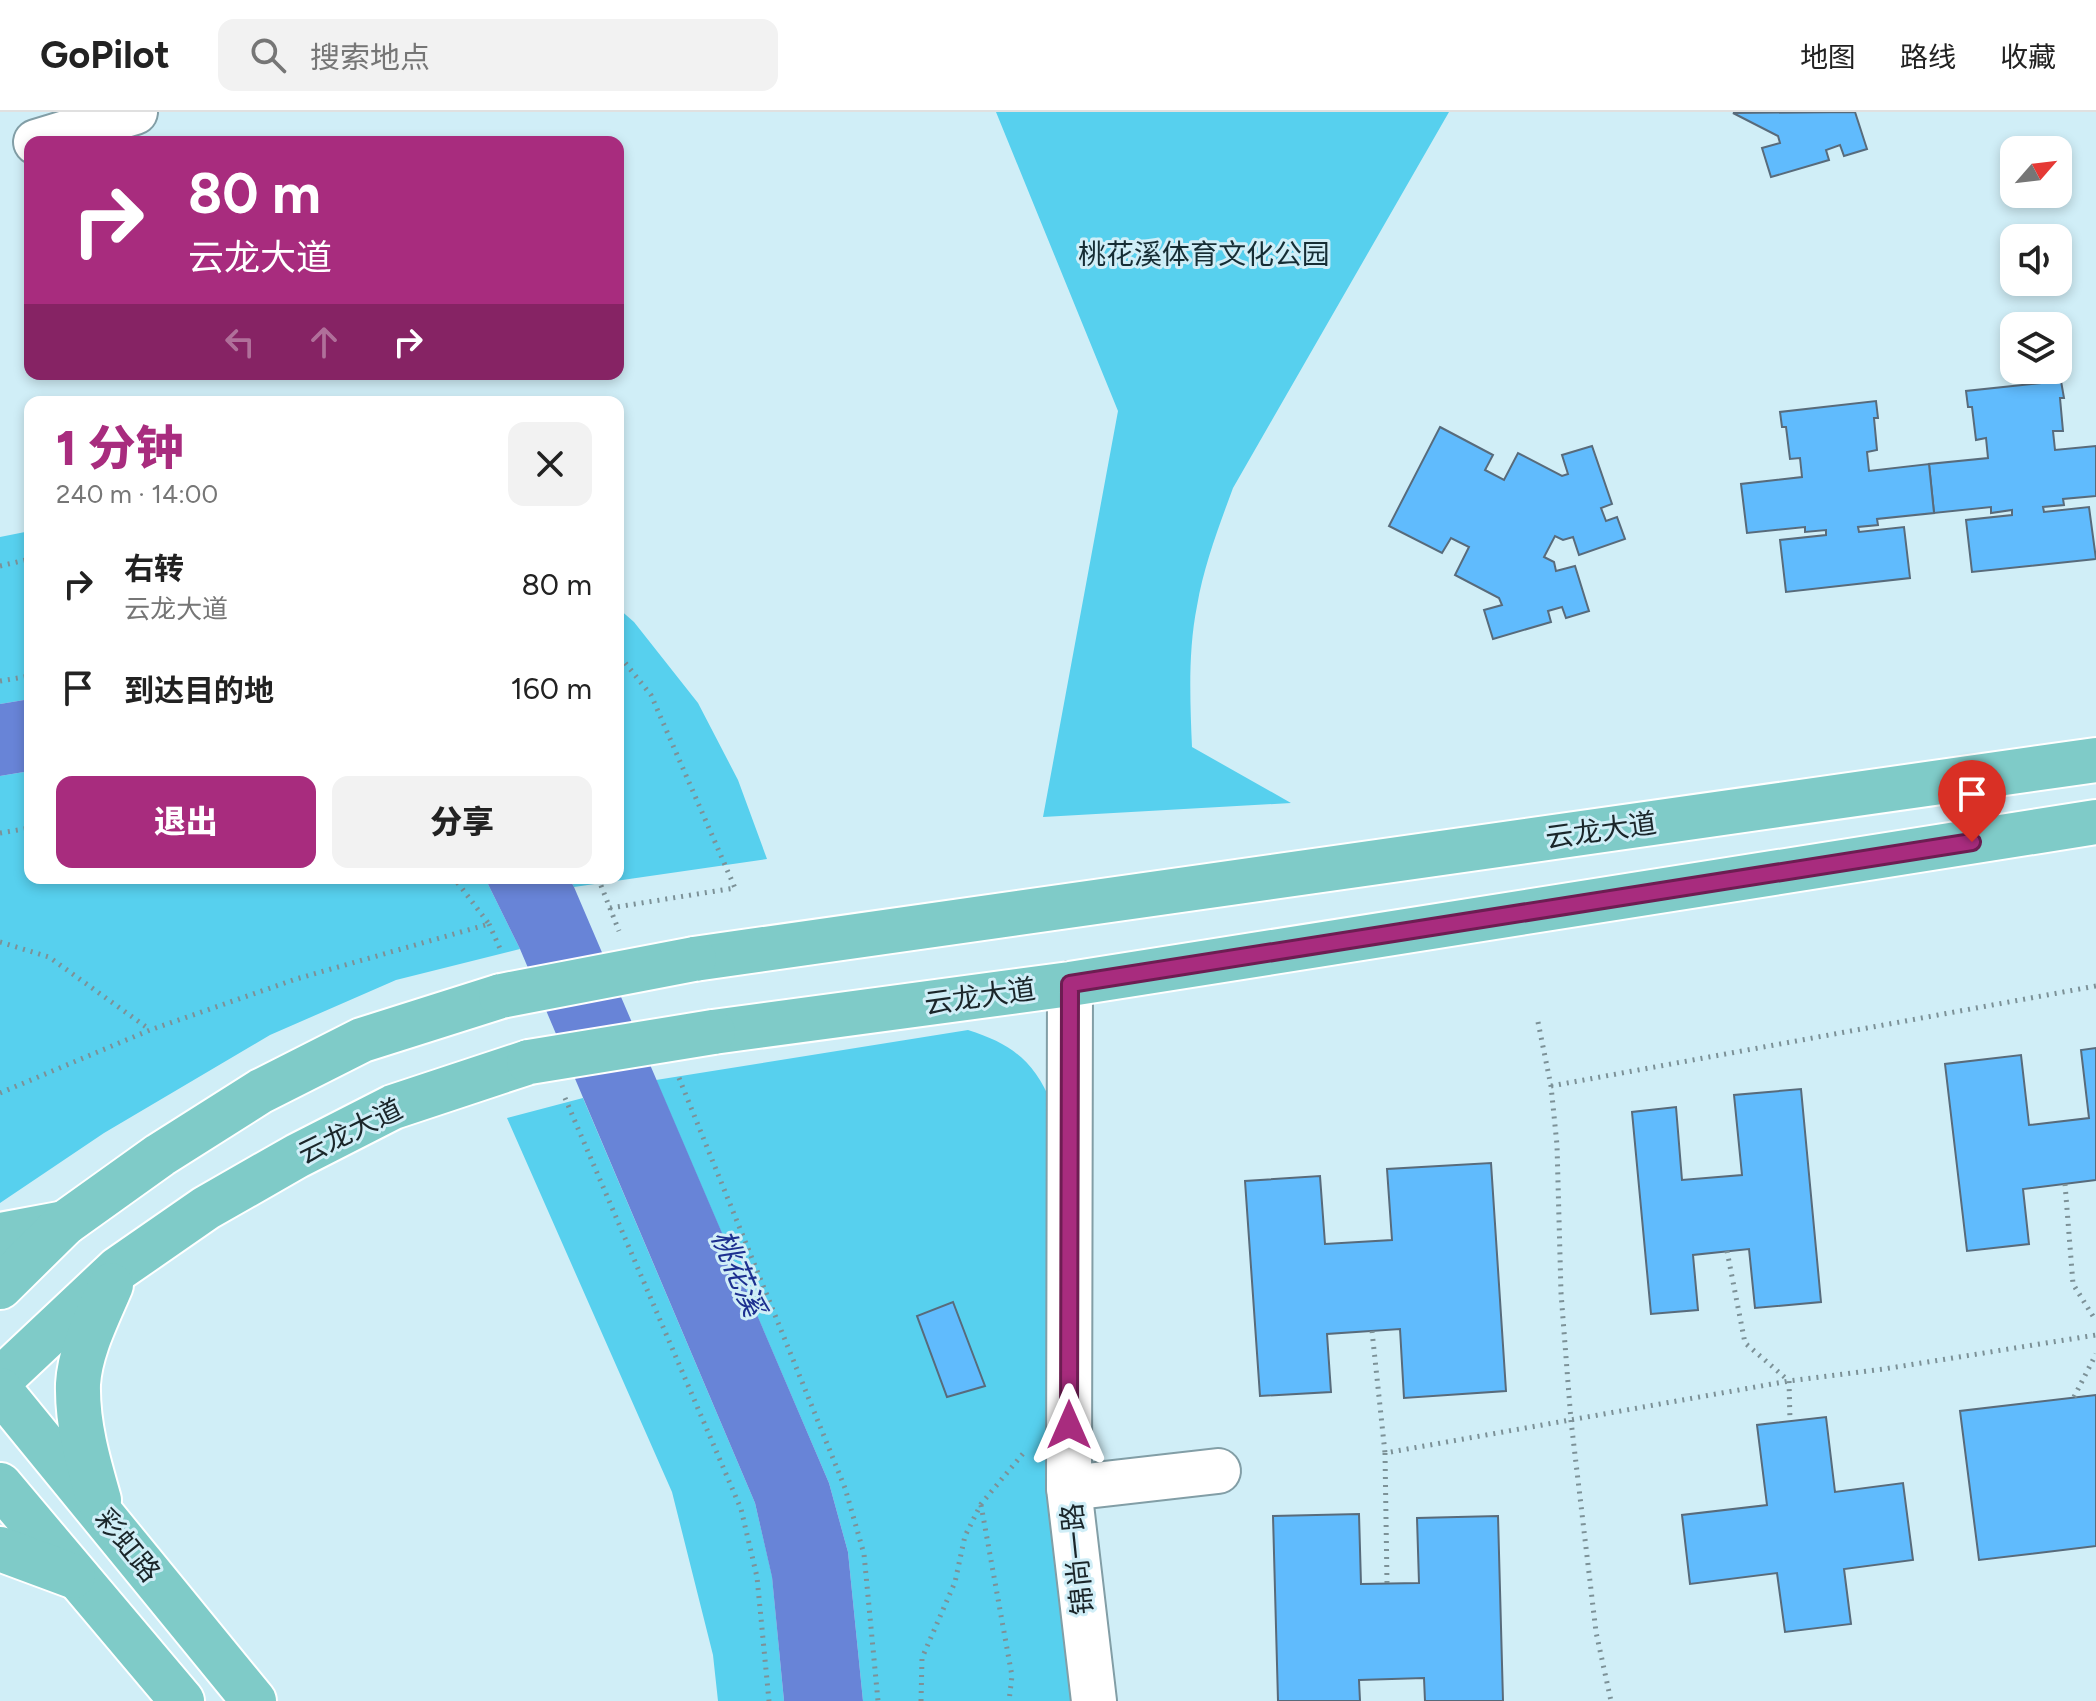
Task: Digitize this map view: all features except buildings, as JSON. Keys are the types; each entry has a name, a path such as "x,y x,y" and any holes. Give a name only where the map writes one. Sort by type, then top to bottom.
{"main road":[{"name":"云龙大道","path":"0,1287 65,1223 160,1155 261,1091 501,974 694,959 2096,760"},
{"name":"云龙大道","path":"0,1380 118,1269 206,1208 297,1156 393,1107 713,1032 1070,984 2096,822"},
{"path":"0,1235 65,1223"},
{"path":"102,1514 82,1438 78,1383 90,1334 118,1269"},
{"name":"彩虹路","path":"0,1390 254,1701"},
{"path":"0,1485 182,1701"},
{"path":"0,1549 76,1577"}],"street":[{"path":"56,136 135,112"},
{"path":"0,153 24,146"},
{"name":"锦尚一路","path":"1070,984 1069,1488 1094,1701"},
{"path":"1069,1488 1218,1471"}],"path":[{"path":"0,566 24,560"},
{"path":"610,908 735,888 651,695 624,661"},
{"path":"0,681 24,677"},
{"path":"0,833 24,829"},
{"path":"459,884 489,924 501,974"},
{"path":"600,884 622,937"},
{"path":"0,1093 150,1030 296,979 489,924"},
{"path":"0,942 49,957 150,1030"},
{"path":"1551,1086 2096,986"},
{"path":"1538,1022 1551,1086 1557,1145 1561,1293 1571,1421 1596,1632 1611,1701"},
{"path":"675,1068 845,1488 864,1554 878,1701"},
{"path":"544,1073 741,1509 757,1577 769,1701"},
{"path":"2065,1184 2073,1284 2096,1321"},
{"path":"1727,1251 1745,1343 1789,1381 1790,1421"},
{"path":"1372,1331 1385,1453 1387,1583"},
{"path":"1385,1453 1789,1381 2096,1335"},
{"path":"2074,1397 2096,1354"},
{"path":"921,1701 922,1658 955,1582 965,1536 981,1504 1030,1446"},
{"path":"981,1504 1012,1676 1009,1701"}],"green space":[{"name":"桃花溪体育文化公园","path":"996,112 1449,112 1233,488 1200,591 1191,658 1192,747 1291,803 1043,817 1118,411"},
{"path":"24,532 24,700 0,704 0,537"},
{"path":"624,613 698,703 738,780 767,859 624,880"},
{"path":"24,772 24,884 488,884 520,949 396,980 270,1035 104,1133 0,1203 0,776"},
{"path":"968,1030 997,1041 1020,1056 1037,1076 1052,1104 1074,1701 863,1701 848,1552 829,1483 656,1080"},
{"path":"583,1098 755,1503 772,1576 784,1701 718,1701 713,1655 672,1492 507,1118"}],"water":[{"path":"24,700 24,772 0,776 0,704"},
{"name":"桃花溪","path":"488,884 572,884 829,1483 848,1552 863,1701 784,1701 772,1577 755,1503 520,949"}],"route":[{"path":"1069,1425 1070,984 1972,842"}]}
